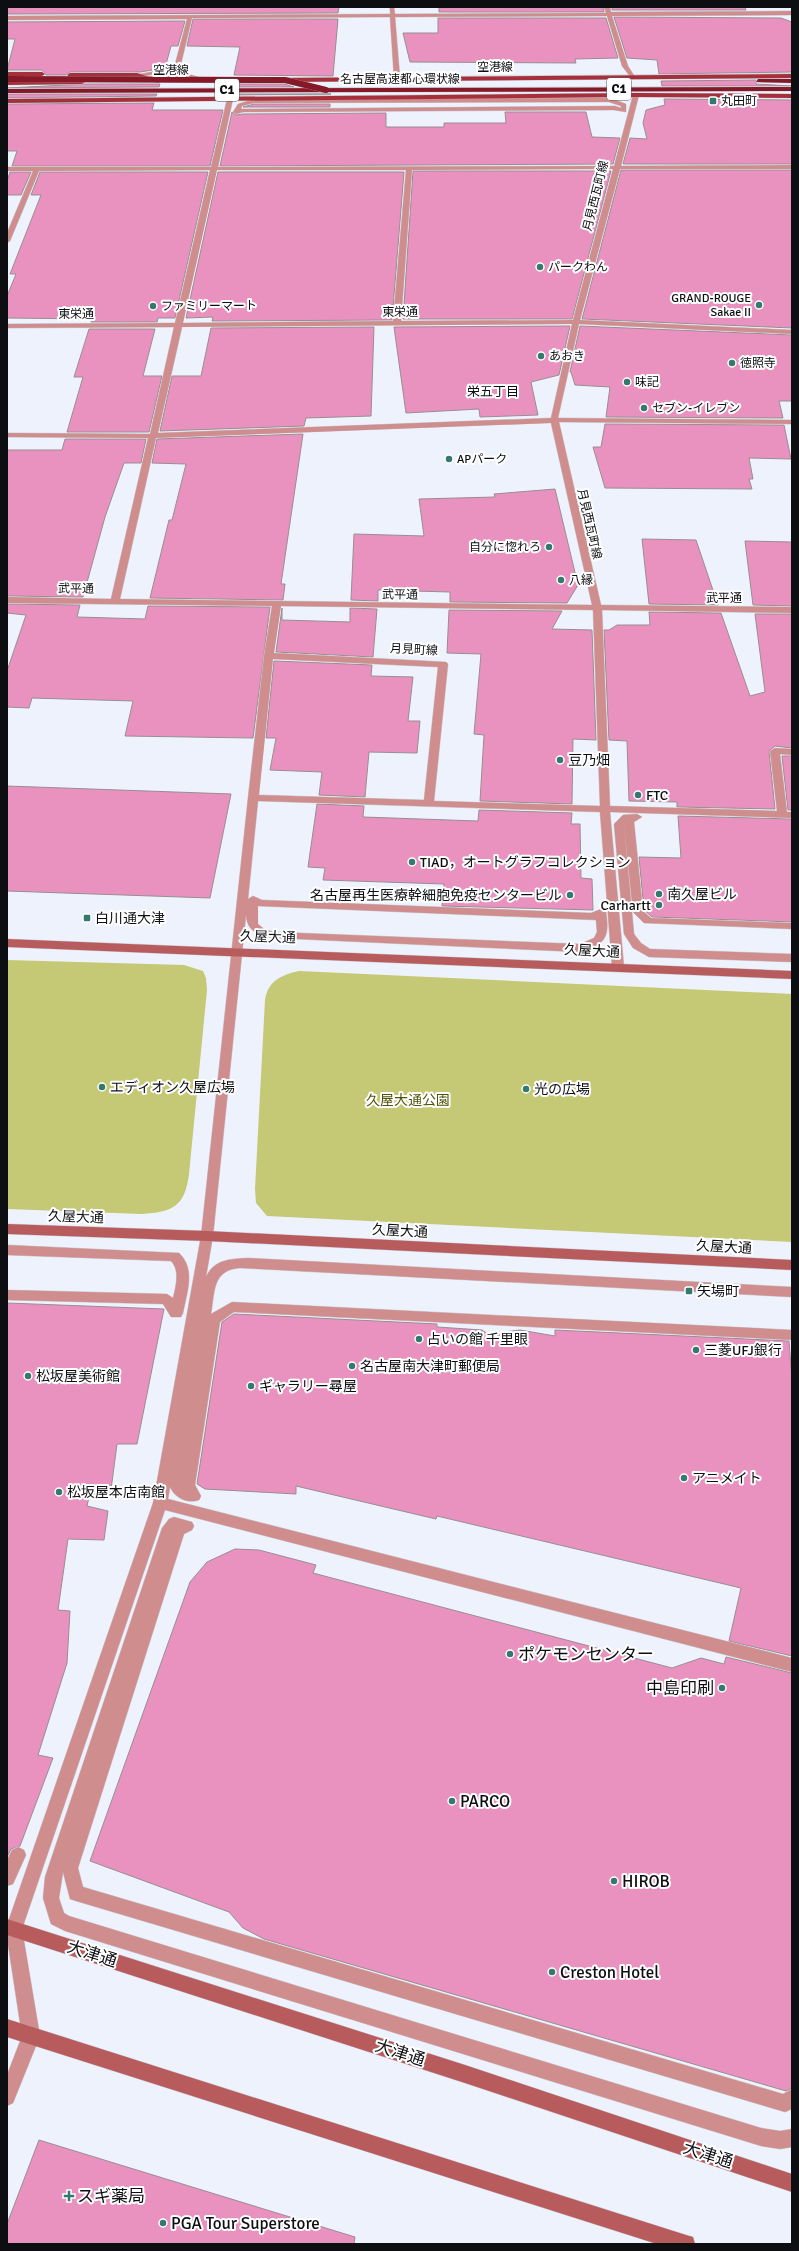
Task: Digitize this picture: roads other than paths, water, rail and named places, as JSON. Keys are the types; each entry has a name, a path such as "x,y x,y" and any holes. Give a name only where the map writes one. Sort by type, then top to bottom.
{"highway":[{"path":"7,79 286,80 326,90"},
{"path":"447,90 518,84 792,81"},
{"name":"名古屋高速都心環状線","path":"7,91 792,89"}],"main road":[{"path":"7,74 137,75 158,81"},
{"name":"空港線","path":"7,83 398,78 792,76"},
{"path":"7,101 636,95 792,96"}],"street":[{"path":"392,7 398,78"},
{"path":"498,7 500,14"},
{"path":"608,7 625,66 632,77"},
{"path":"775,7 790,13"},
{"path":"7,18 77,15 190,16 222,14 393,15 790,13"},
{"path":"176,69 190,16"},
{"path":"137,75 160,73 176,69 186,75 208,81"},
{"name":"月見西瓦町線","path":"618,967 605,808 597,609 554,420 576,322 636,95"},
{"path":"115,602 230,99"},
{"path":"610,100 622,103 624,106 624,111 615,108 251,110 236,112 240,105 254,101 610,100"},
{"path":"7,169 792,167"},
{"path":"7,241 36,169"},
{"path":"397,323 409,169"},
{"name":"東栄通","path":"7,326 576,322 792,332"},
{"path":"7,435 154,436 554,420 792,422"},
{"name":"武平通","path":"7,600 277,605 792,610"},
{"path":"7,2097 31,2036 10,1928 160,1503 207,1236 253,798 277,605"},
{"name":"月見町線","path":"270,656 443,664 429,802"},
{"path":"253,798 429,802 787,815 775,751 792,752"},
{"path":"792,926 648,921 638,912 629,821 637,817 628,817 620,824 629,934 634,944 649,952 792,958"},
{"path":"253,899 260,903 593,917 601,912 603,932 597,942 580,948 274,935 261,933 255,930 252,923 253,899"},
{"name":"久屋大通","path":"7,943 237,951 792,975"},
{"name":"久屋大通","path":"7,1229 207,1236 792,1265"},
{"path":"7,1250 174,1256 180,1262 183,1271 176,1313 167,1299 7,1295"},
{"path":"792,1292 248,1263 218,1268 211,1276 176,1482 178,1490 182,1493 194,1496 188,1485 214,1319 232,1307 792,1335"},
{"path":"160,1503 792,1665"},
{"path":"792,2098 785,2103 76,1893 70,1868 178,1530 188,1526 174,1523 169,1528 53,1878 50,1898 57,1918 65,1923 761,2138 780,2140 792,2138"},
{"path":"7,1859 18,1855 7,1878"},
{"name":"大津通","path":"10,1928 465,2074 792,2183"},
{"path":"7,2028 686,2244"}],"place":[{"name":"丸田町","path":"713,101"},
{"name":"パークわん","path":"540,267"},
{"name":"GRAND-ROUGE Sakae II","path":"759,305"},
{"name":"ファミリーマート","path":"153,306"},
{"name":"あおき","path":"541,356"},
{"name":"徳照寺","path":"732,363"},
{"name":"味記","path":"627,382"},
{"name":"セブン-イレブン","path":"644,408"},
{"name":"APパーク","path":"449,459"},
{"name":"自分に惚れろ","path":"549,547"},
{"name":"八縁","path":"561,580"},
{"name":"豆乃畑","path":"560,760"},
{"name":"FTC","path":"638,795"},
{"name":"TIAD，オートグラフコレクション","path":"412,862"},
{"name":"南久屋ビル","path":"659,894"},
{"name":"名古屋再生医療幹細胞免疫センタービル","path":"570,895"},
{"name":"Carhartt","path":"659,905"},
{"name":"白川通大津","path":"87,918"},
{"name":"エディオン久屋広場","path":"102,1087"},
{"name":"光の広場","path":"526,1089"},
{"name":"矢場町","path":"689,1291"},
{"name":"占いの館 千里眼","path":"419,1339"},
{"name":"三菱UFJ銀行","path":"696,1350"},
{"name":"名古屋南大津町郵便局","path":"352,1366"},
{"name":"松坂屋美術館","path":"28,1376"},
{"name":"ギャラリー尋屋","path":"251,1386"},
{"name":"アニメイト","path":"684,1478"},
{"name":"松坂屋本店南館","path":"59,1492"},
{"name":"ポケモンセンター","path":"510,1654"},
{"name":"中島印刷","path":"722,1688"},
{"name":"PARCO","path":"452,1801"},
{"name":"HIROB","path":"614,1881"},
{"name":"Creston Hotel","path":"552,1972"},
{"name":"スギ薬局","path":"69,2196"},
{"name":"PGA Tour Superstore","path":"163,2223"}],"district":[{"name":"栄五丁目","path":"493,392"}],"park label":[{"name":"久屋大通公園","path":"408,1100"}]}
